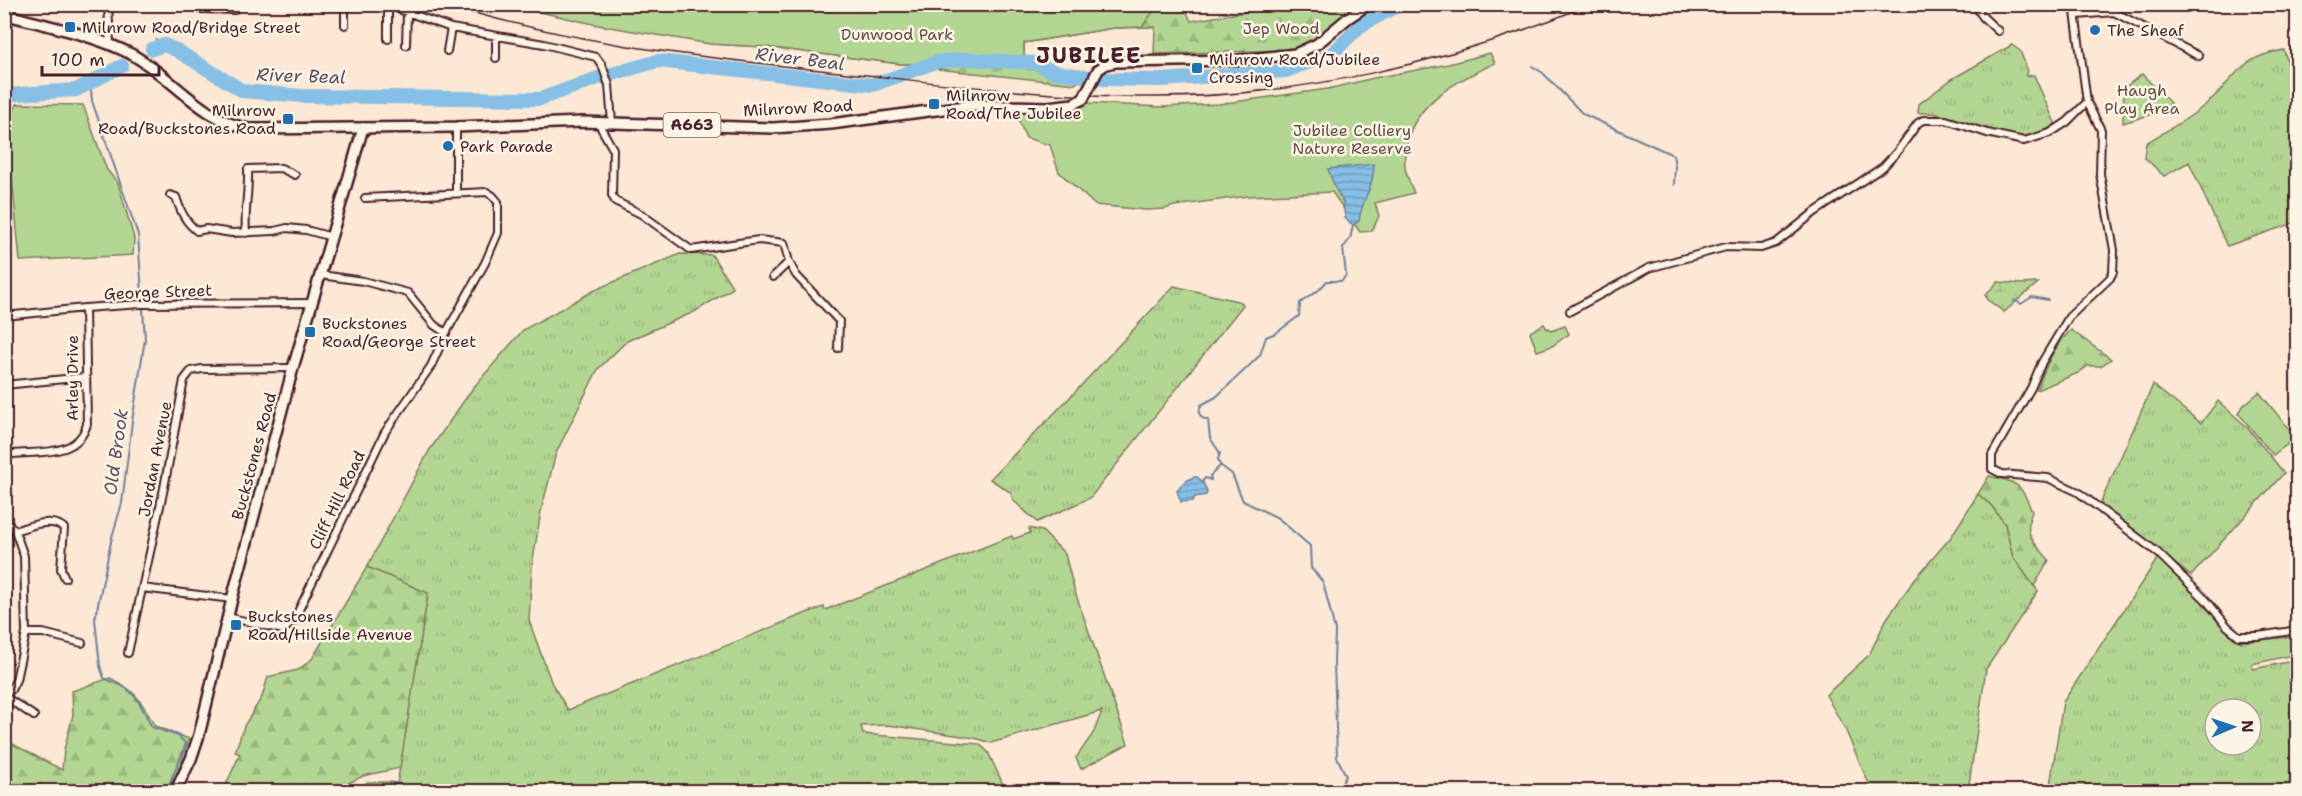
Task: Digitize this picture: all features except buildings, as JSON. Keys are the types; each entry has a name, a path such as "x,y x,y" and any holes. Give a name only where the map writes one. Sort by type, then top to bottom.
{"main road":[{"name":"Milnrow Road","path":"4,14 110,44 151,66 204,111 235,126 249,129 601,123 783,128 973,105 1048,107 1073,104 1083,99 1098,70 1106,64 1239,60 1295,54 1317,44 1369,4"},
{"name":"Buckstones Road","path":"175,792 191,759 199,735 293,368 363,128"}],"street":[{"path":"108,4 110,44"},
{"path":"345,4 345,25"},
{"path":"1974,4 1983,17 1998,31"},
{"path":"2074,4 2087,102 2101,130 2100,174 2114,250 2113,272 2110,278 2069,317 1992,455 1992,469 2002,474 2048,478 2078,492 2158,553 2239,636 2258,636 2298,630"},
{"path":"388,39 386,5 451,28 590,55 602,64 609,85 612,123"},
{"path":"200,7 234,10"},
{"path":"2077,15 2114,12 2199,56"},
{"path":"406,45 407,13"},
{"path":"447,51 451,28"},
{"path":"496,36 496,58"},
{"path":"1570,311 1649,268 1726,247 1761,248 1776,243 1815,212 1883,166 1898,152 1918,123 1923,120 1946,120 1987,133 2024,141 2050,133 2067,122 2087,102"},
{"path":"601,123 605,137 613,149 612,195 615,201 641,214 691,250 759,240 784,243 789,262 796,275 839,321 838,348"},
{"path":"456,126 456,193"},
{"path":"246,233 244,210 249,191 248,169 281,168 295,175"},
{"path":"321,274 363,281 408,293 434,325 446,333 485,263 498,233 498,202 487,192 365,198"},
{"path":"170,195 176,197 179,209 197,231 206,229 246,233 287,228 332,237"},
{"path":"773,277 789,262"},
{"name":"George Street","path":"4,316 141,304 312,303"},
{"name":"Arley Drive","path":"4,457 67,448 79,441 87,424 85,308"},
{"name":"Cliff Hill Road","path":"228,617 283,630 292,622 384,432 431,366 446,333"},
{"name":"Jordan Avenue","path":"128,653 164,488 184,380 190,371 202,369 293,368"},
{"path":"4,385 85,377"},
{"path":"15,531 35,524 60,525 64,528 61,569 65,578"},
{"path":"10,525 15,531 24,555 26,633 16,680 11,690 4,695 34,716"},
{"path":"142,588 232,599"},
{"path":"26,633 43,633 82,644"}],"green space":[{"name":"Dunwood Park","path":"1183,4 1191,21 1268,8 1274,5 1359,5 1299,50 1154,54 1155,27 1114,28 1024,43 1024,59 957,56 915,64 901,64 765,47 710,44 686,5"},
{"name":"Dunwood Park","path":"508,5 1158,5 1142,27 1114,28 1024,43 1024,59 957,56 915,64 901,64 765,47 710,44 598,25"},
{"path":"2012,45 2020,51 2028,71 2026,76 2034,75 2055,123 2054,126 2036,134 2018,137 1989,131 1947,116 1918,113 1919,104 1952,79"},
{"path":"2284,50 2291,74 2297,81 2297,222 2227,246 2189,162 2164,176 2144,157 2146,143 2198,110 2247,64 2269,53"},
{"name":"Jubilee Colliery Nature Reserve","path":"1490,53 1495,63 1446,90 1420,114 1411,129 1406,147 1405,167 1414,193 1375,203 1379,216 1372,231 1360,232 1332,192 1248,196 1165,209 1146,210 1095,205 1059,172 1050,145 1026,138 1015,112 1052,113 1074,110 1088,103 1161,107 1219,104 1328,89 1449,64"},
{"path":"960,62 1034,68 1051,76 1079,81 1075,84 937,69"},
{"name":"Haugh Play Area","path":"2142,74 2171,104 2156,113 2123,123 2124,88"},
{"path":"17,104 83,105 107,170 118,183 134,238 133,255 20,261 7,125"},
{"path":"680,254 712,255 733,288 694,312 627,341 598,369 556,453 541,511 532,566 529,621 552,684 568,710 809,612 824,607 825,610 1012,536 1013,539 1030,533 1029,528 1042,531 1065,554 1074,589 1128,744 1081,769 1076,758 1094,732 1102,711 991,743 975,738 888,725 861,726 863,734 979,744 988,752 1006,791 396,791 428,594 367,567 429,451 473,388 523,330 597,289"},
{"path":"1998,282 2038,283 2004,312 1989,301 1985,295"},
{"path":"1174,286 1241,302 1243,305 1090,498 1037,522 1014,501 1010,492 990,479"},
{"path":"1544,324 1551,331 1565,326 1569,334 1552,346 1537,351 1530,332"},
{"path":"2071,330 2111,359 2101,366 2088,366 2078,373 2037,390 2055,350"},
{"path":"2153,385 2201,423 2218,401 2247,427 2284,473 2191,576 2100,504"},
{"path":"2259,392 2293,434 2293,440 2273,455 2239,414 2243,406"},
{"path":"1989,476 2007,480 2018,486 2025,495 2032,512 2028,527 2029,533 2049,560 2034,586 2013,557 2005,524 1991,505 1978,494"},
{"path":"1978,494 1991,505 2005,524 2013,557 2038,591 1986,669 1968,791 1872,791 1846,731 1826,695 1869,655 1886,620 1914,580 1951,537"},
{"path":"2158,558 2203,602 2233,638 2241,642 2297,636 2297,654 2252,664 2253,669 2297,660 2297,791 2049,792 2063,702"},
{"path":"367,567 428,593 400,768 363,776 332,791 223,791 240,754 235,752 244,726 262,697 268,677 298,670 312,659"},
{"path":"110,678 133,692 155,726 189,739 180,766 167,791 5,791 5,740 62,770 64,750 73,715 72,691"},
{"path":"368,782 391,782 409,786 413,791 352,791"}],"water":[{"path":"1374,164 1372,180 1359,221 1353,225 1345,218 1343,202 1328,169"},
{"path":"1193,477 1203,482 1206,495 1195,497 1193,501 1181,502 1177,491 1183,483"}],"waterway":[{"name":"River Beal","path":"152,49 164,45 176,50 243,91 302,96 540,99 598,78 658,61 873,85 936,62 966,59 1034,63 1055,72 1103,79 1162,80 1286,71 1333,53 1360,26 1391,9 1401,5 1437,4"},
{"path":"2293,4 2294,12 2298,16"},
{"path":"156,40 158,46"},
{"name":"River Beal","path":"4,95 76,90 122,66"},
{"path":"1532,66 1543,73 1583,114 1673,155 1674,185"},
{"name":"Old Brook","path":"101,75 91,89 92,101 138,235 145,339 122,503 112,537 95,619 100,666 104,678 124,687 135,697 152,727 178,736 186,744 166,792"},
{"path":"1337,792 1346,776 1337,757 1335,630 1323,582 1311,568 1310,546 1278,518 1243,501 1232,474 1220,465 1218,459 1220,453 1210,438 1208,420 1202,418 1199,413 1201,405 1216,397 1260,355 1266,337 1276,333 1299,316 1300,303 1327,281 1342,281 1346,275 1343,248 1350,239 1353,225"},
{"path":"2014,300 2021,304 2032,297 2048,300"},
{"path":"1202,482 1205,478 1211,480 1210,476 1220,466"}],"tram line":[{"path":"445,4 537,29 678,53 980,88 1140,97 1255,92 1370,73 1483,44 1591,4"}],"place":[{"name":"Milnrow Road/Bridge Street","path":"70,27"},
{"name":"The Sheaf","path":"2095,30"},
{"name":"Milnrow Road/Jubilee Crossing","path":"1197,68"},
{"name":"Milnrow Road/The Jubilee","path":"934,104"},
{"name":"Milnrow Road/Buckstones Road","path":"288,119"},
{"name":"Park Parade","path":"448,146"},
{"name":"Buckstones Road/George Street","path":"310,332"},
{"name":"Buckstones Road/Hillside Avenue","path":"236,625"}],"district":[{"name":"JUBILEE","path":"1089,55"}],"park label":[{"name":"Jep Wood","path":"1281,28"}]}
